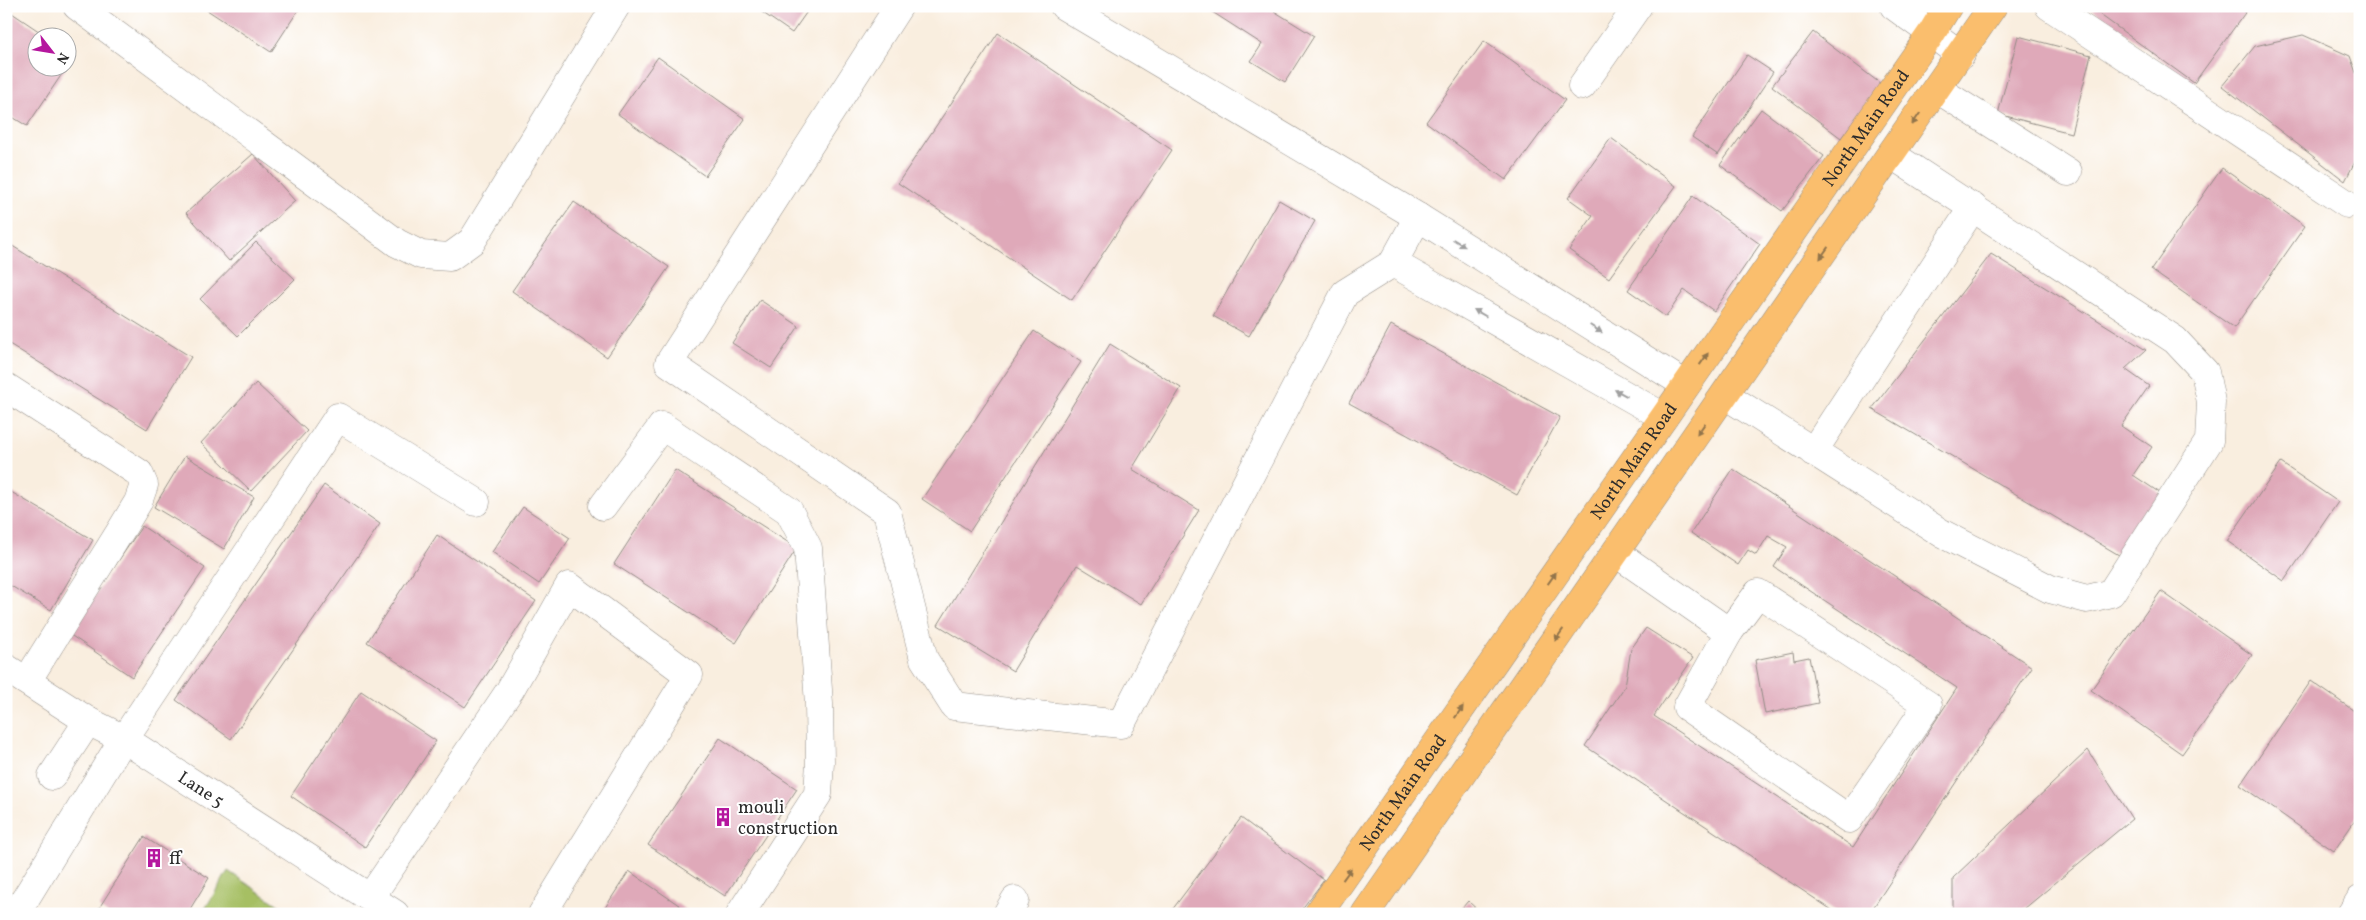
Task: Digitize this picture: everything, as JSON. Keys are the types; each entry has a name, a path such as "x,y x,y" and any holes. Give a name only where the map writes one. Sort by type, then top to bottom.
{"main road":[{"name":"North Main Road","path":"1318,914 1932,34 1948,6"},
{"name":"North Main Road","path":"1365,914 1892,155 1993,6"}],"street":[{"path":"78,6 397,243 421,255 450,256 472,241 616,6"},
{"path":"899,6 669,363 887,512 924,659 954,706 1122,724 1345,293 1393,263 1418,217"},
{"path":"1064,6 1418,217 1686,385"},
{"path":"1582,86 1638,6"},
{"path":"1894,6 1961,55"},
{"path":"2049,6 2347,204"},
{"path":"1937,89 2068,172"},
{"path":"1725,395 1943,534 2050,589 2087,599 2111,593 2209,441 2211,402 2205,372 2175,340 1892,155"},
{"path":"1813,452 1973,207"},
{"path":"1393,263 1664,416"},
{"path":"6,387 139,472 144,485 138,502 122,530 16,675"},
{"path":"16,914 124,739 338,416 476,502"},
{"path":"603,506 662,426 789,511 808,548 818,704 820,762 818,794 740,914"},
{"path":"1616,553 1729,632"},
{"path":"370,898 510,690 569,586 689,675 542,914"},
{"path":"1758,593 1928,704 1849,819 1686,707 1729,632 1758,593"},
{"name":"Lane 5","path":"16,675 88,721 124,739 395,914"},
{"path":"52,776 88,721"},
{"path":"2351,914 2360,900"}],"green space":[{"path":"228,871 292,914 202,914"}],"building":[{"path":"201,6 301,6 271,52"},
{"path":"753,6 811,6 792,33"},
{"path":"1203,6 1266,6 1314,36 1285,82 1251,61 1262,44"},
{"path":"2088,6 2250,6 2194,83"},
{"path":"6,9 34,28 28,28 28,78 59,78 27,126 6,113"},
{"path":"1813,32 1881,84 1841,138 1772,86"},
{"path":"998,33 1172,150 1072,300 898,183"},
{"path":"2303,35 2350,56 2360,84 2360,152 2345,181 2222,86 2255,46"},
{"path":"2018,36 2091,55 2071,133 1998,114"},
{"path":"1484,41 1565,100 1506,180 1426,122"},
{"path":"1747,55 1773,72 1718,155 1692,137"},
{"path":"658,57 745,119 705,176 618,114"},
{"path":"1761,109 1824,156 1782,211 1720,165"},
{"path":"1611,138 1676,186 1609,278 1569,250 1593,216 1568,198"},
{"path":"253,154 295,201 229,261 186,213"},
{"path":"2222,168 2305,226 2234,328 2151,270"},
{"path":"1693,196 1760,244 1714,311 1684,290 1666,317 1628,290"},
{"path":"1279,200 1315,221 1249,336 1213,316"},
{"path":"574,202 669,267 607,357 512,291"},
{"path":"6,242 191,357 147,429 6,342"},
{"path":"256,242 295,279 238,336 200,299"},
{"path":"1991,254 2146,350 2125,369 2149,386 2121,426 2152,447 2133,475 2166,497 2124,558 1872,409"},
{"path":"760,300 799,326 771,368 732,343"},
{"path":"1391,325 1560,417 1517,495 1349,403"},
{"path":"1034,331 1081,362 970,531 922,499"},
{"path":"1110,344 1181,388 1132,469 1199,510 1141,604 1077,565 1013,671 938,625"},
{"path":"256,383 307,431 251,491 201,443"},
{"path":"185,456 254,497 224,549 154,507"},
{"path":"2281,463 2338,502 2284,581 2227,541"},
{"path":"1733,469 2032,667 1869,914 1838,914 1585,746 1625,686 1631,649 1646,628 1693,658 1654,716 1853,847 1957,688 1774,567 1787,547 1768,536 1756,555 1748,550 1738,565 1691,533"},
{"path":"675,470 797,548 736,643 614,564"},
{"path":"324,485 380,524 231,739 176,700"},
{"path":"6,489 93,540 51,610 6,583"},
{"path":"523,507 570,538 539,584 492,552"},
{"path":"142,526 205,568 132,677 69,634"},
{"path":"437,535 536,601 465,707 367,642"},
{"path":"2161,591 2252,655 2182,754 2091,690"},
{"path":"1793,652 1794,660 1809,657 1818,703 1765,714 1755,660"},
{"path":"2311,681 2360,715 2360,813 2334,851 2240,785"},
{"path":"361,691 436,741 365,847 291,796"},
{"name":"mouli construction","path":"720,738 797,789 725,896 648,845"},
{"path":"2088,750 2132,819 2018,914 1953,914 1953,878"},
{"path":"1241,818 1324,880 1298,914 1169,914"},
{"name":"ff","path":"144,837 209,878 187,914 108,914 99,908"},
{"path":"629,871 692,914 601,914"},
{"path":"1468,901 1482,914 1457,914"}],"place":[{"name":"mouli construction","path":"723,817"},
{"name":"ff","path":"154,858"}]}
